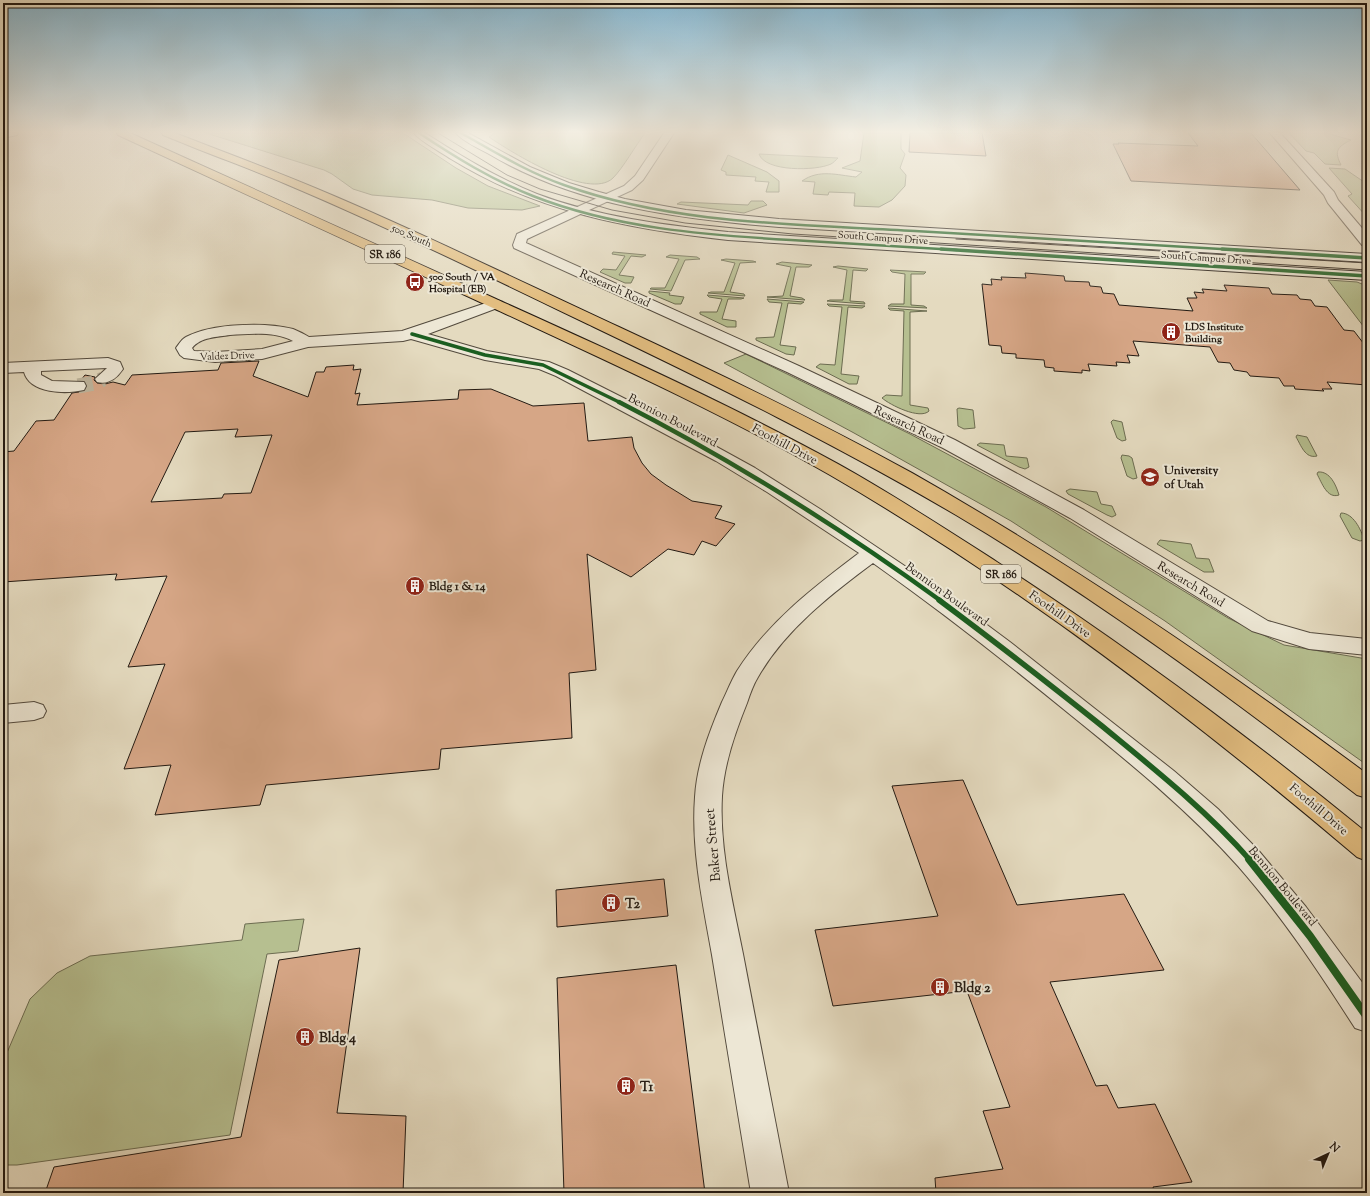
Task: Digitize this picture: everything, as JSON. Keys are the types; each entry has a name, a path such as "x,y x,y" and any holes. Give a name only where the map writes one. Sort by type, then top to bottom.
{"main road":[{"name":"SR 186","path":"244,189 495,304"},
{"name":"500 South","path":"306,189 432,244 652,348 828,435 903,476 976,519 1144,626 1305,741 1367,788"},
{"path":"495,304 546,298"},
{"name":"Foothill Drive","path":"495,304 698,399 813,458 915,518 1028,591 1156,682 1306,797 1367,849"}],"street":[{"name":"South Campus Drive","path":"517,189 579,210 649,226 728,236 1367,276"},
{"name":"South Campus Drive","path":"580,189 607,198 650,207 739,220 1367,258"},
{"name":"Research Road","path":"626,189 521,237 519,245 793,370 949,444 1077,514 1260,626 1309,641 1367,646"},
{"path":"1325,189 1330,194 1332,201 1367,242"},
{"name":"Valdez Drive","path":"307,342 286,332 244,330 204,335 189,342 184,348 190,355 215,357 262,354 307,342 360,340 412,334 495,304"},
{"name":"Bennion Boulevard","path":"412,334 485,355 543,365 562,373 705,448 772,487 872,553 941,601 1004,649 1133,752 1201,811 1247,857 1302,922 1367,1017"},
{"path":"3,368 108,363 114,365 115,369 112,373 103,379"},
{"path":"34,366 32,373 38,382 49,386 78,386"},
{"name":"Baker Street","path":"770,1193 713,873 708,811 716,750 726,721 745,677 763,653 796,616 843,575 872,553"},
{"path":"3,714 34,711"}],"green space":[{"path":"353,189 495,189 540,206 522,210 468,208 432,200 372,195"},
{"path":"767,189 779,189 779,192 766,192"},
{"path":"814,189 902,189 892,200 879,207 854,206 855,193 829,192 828,195 813,194"},
{"path":"1347,189 1367,189 1367,217 1348,196 1352,194"},
{"path":"751,201 763,201 767,205 744,213 677,204 681,202 748,205"},
{"path":"613,252 646,255 642,257 631,256 619,275 634,277 631,283 625,283 600,272 603,269 616,270 625,256 612,254"},
{"path":"670,255 697,257 700,259 685,260 671,291 650,289 665,288 679,259 666,257"},
{"path":"726,259 756,262 740,263 730,292 744,294 745,296 708,293 724,292 735,263 721,260"},
{"path":"782,262 812,265 809,267 796,267 790,296 805,300 767,297 783,296 791,267 776,264"},
{"path":"838,266 868,269 866,271 853,270 850,301 864,302 865,304 827,301 843,300 847,270 833,267"},
{"path":"890,270 926,272 924,274 911,274 911,305 924,306 927,308 888,306 891,304 904,304 905,274 892,272"},
{"path":"1328,280 1357,282 1367,286 1367,331"},
{"path":"649,291 670,293 669,295 684,297 681,304 675,304 649,293"},
{"path":"707,295 744,298 728,299 722,319 736,321 736,327 727,327 700,314 700,312 717,312 722,299 709,297"},
{"path":"767,299 804,302 801,304 788,303 780,345 796,347 794,355 786,354 756,340 756,338 774,337 782,303 769,302"},
{"path":"827,304 865,306 862,308 848,307 841,374 859,376 857,384 849,384 816,367 820,364 835,365 842,307 829,306"},
{"path":"888,308 927,311 910,312 910,405 928,408 929,411 925,413 912,413 891,404 882,398 886,395 902,396 904,311 890,310"},
{"path":"746,354 910,434 1046,507 1228,618 1284,645 1367,659 1367,765 1165,621 1011,521 854,433 724,363"},
{"path":"957,409 973,410 975,428 964,429 958,426"},
{"path":"1113,420 1122,422 1126,440 1122,441 1117,438 1111,422"},
{"path":"1297,435 1307,437 1317,456 1306,453 1296,437"},
{"path":"980,443 1004,445 1006,456 1027,458 1029,467 1025,469 1019,467 977,445"},
{"path":"1122,455 1132,458 1137,478 1133,479 1127,476 1121,458"},
{"path":"1318,472 1326,474 1332,479 1339,495 1331,495 1325,489 1317,474"},
{"path":"1070,489 1097,492 1101,504 1112,506 1116,515 1112,517 1107,515 1068,494 1066,491"},
{"path":"1341,513 1349,516 1356,522 1364,540 1360,541 1352,538 1340,516"},
{"path":"1160,540 1191,544 1196,558 1209,559 1214,572 1204,572 1157,544"},
{"path":"304,919 298,951 267,954 230,1135 17,1165 3,1165 3,1062 30,999 57,973 90,956 242,940 245,924"}],"building":[{"path":"1278,189 1299,189 1300,190"},
{"name":"LDS Institute Building","path":"1025,273 1064,276 1065,281 1089,282 1090,286 1101,287 1103,293 1114,294 1119,305 1193,311 1187,298 1197,298 1194,292 1204,293 1202,289 1227,291 1224,285 1269,288 1272,294 1297,295 1300,299 1311,300 1315,306 1327,307 1344,330 1354,331 1367,348 1367,385 1327,382 1332,389 1322,389 1324,391 1295,389 1294,386 1284,386 1279,378 1250,376 1247,372 1234,370 1230,363 1218,362 1210,347 1133,341 1139,356 1127,355 1130,363 1116,362 1117,366 1088,364 1090,371 1082,370 1082,373 1054,371 1054,368 1045,367 1044,360 1016,358 1016,354 1002,353 1001,346 989,345 982,284 992,285 991,279 1002,280 1001,277 1026,278"},
{"name":"Bldg 1 & 14","path":"259,361 253,376 308,397 316,372 324,372 326,367 354,365 353,370 361,369 355,394 360,393 357,405 458,399 459,390 491,389 533,406 584,403 588,441 632,437 634,448 642,463 651,474 692,501 722,506 715,518 735,524 716,546 702,541 694,555 668,549 631,577 587,554 596,670 569,673 572,738 441,749 439,769 266,785 260,805 155,815 171,765 124,769 165,664 128,667 167,576 115,580 117,574 3,582 3,452 14,451 36,421 54,420 72,393 85,391 87,385 85,381 81,380 85,375 95,377 94,380 97,383 105,384 113,382 125,385 132,375 218,370 221,363","holes":["238,429 235,437 272,435 251,493 224,494 222,498 151,502 185,432"]},
{"name":"Bldg 2","path":"963,780 1017,905 1124,894 1164,970 1050,982 1096,1086 1107,1085 1118,1108 1155,1104 1192,1182 1153,1187 1155,1193 936,1193 935,1178 1003,1169 983,1111 1010,1107 967,991 833,1006 815,930 938,916 892,786"},
{"name":"T2","path":"664,879 668,916 557,927 556,890"},
{"name":"Bldg 4","path":"360,948 337,1113 406,1116 403,1193 45,1193 54,1167 241,1137 279,960"},
{"name":"T1","path":"676,965 705,1193 564,1193 557,978"}],"tunnel":[{"path":"78,386 95,383 103,379"}],"tram line":[{"path":"540,189 612,210 685,223 793,234 1367,270"},
{"path":"956,239 1367,263"}],"cycle path":[{"path":"516,189 560,205 616,220 728,236 1367,276"},
{"path":"576,189 594,195 655,209 686,214 779,223 1367,258"},
{"path":"412,334 485,355 543,365 562,373 669,428 748,472 813,513 928,592 1002,647 1120,741 1165,778 1208,817 1248,858 1280,896 1325,956 1367,1017"}],"place":[{"name":"500 South / VA Hospital (EB)","path":"415,282"},
{"name":"LDS Institute Building","path":"1171,332"},
{"name":"University of Utah","path":"1150,477"},
{"name":"Bldg 1 & 14","path":"415,586"},
{"name":"T2","path":"611,903"},
{"name":"Bldg 2","path":"940,987"},
{"name":"Bldg 4","path":"305,1037"},
{"name":"T1","path":"626,1086"}]}
